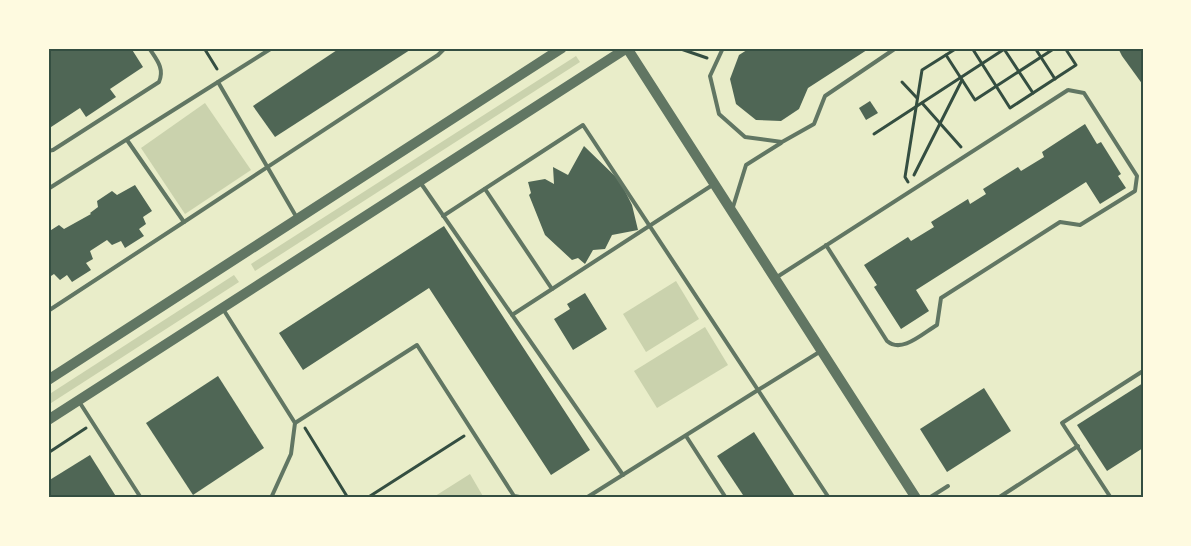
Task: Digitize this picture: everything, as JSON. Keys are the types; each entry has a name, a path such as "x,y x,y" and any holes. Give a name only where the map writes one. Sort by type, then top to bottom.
{"street":[{"path":"48,380 562,48"},
{"path":"48,420 627,48 916,498"}],"lane":[{"path":"48,151 159,82 162,75 161,68 148,48"},
{"path":"48,189 272,48"},
{"path":"48,311 438,56 445,48"},
{"path":"723,48 710,76 719,114 745,137 782,142"},
{"path":"732,210 746,165 814,124 825,96 896,48"},
{"path":"218,82 298,219"},
{"path":"775,278 826,245 966,155 1068,90 1084,93 1137,176 1135,191 1080,225 1060,222 941,298 937,325 899,346 887,341 826,245"},
{"path":"443,216 584,125 829,498"},
{"path":"127,140 184,222"},
{"path":"419,181 623,475"},
{"path":"512,315 714,183"},
{"path":"484,189 552,289"},
{"path":"222,308 295,423 291,454 271,498"},
{"path":"295,423 417,345 514,496 525,498"},
{"path":"586,498 821,350"},
{"path":"1111,498 1062,423 1143,371"},
{"path":"78,400 141,498"},
{"path":"686,436 726,498"},
{"path":"998,498 1078,446"},
{"path":"929,498 948,486"}],"path":[{"path":"204,48 223,78"},
{"path":"678,48 717,62"},
{"path":"957,48 922,70 905,177 909,184 961,79"},
{"path":"972,48 1010,108 1076,65 1065,48"},
{"path":"874,134 961,79 1004,48 1033,93"},
{"path":"1035,48 1055,79"},
{"path":"946,55 975,100 1054,48"},
{"path":"902,82 958,142 966,155"},
{"path":"300,420 348,498"},
{"path":"48,453 92,423"},
{"path":"367,498 472,431"}],"green space":[{"path":"576,56 580,62 255,271 251,264"},
{"path":"205,103 251,170 185,214 141,148"},
{"path":"234,275 239,282 48,405 48,395"},
{"path":"676,281 699,319 646,352 623,314"},
{"path":"705,327 728,365 657,408 634,371"},
{"path":"470,474 484,498 432,498"}],"building":[{"path":"48,48 131,48 143,67 110,89 116,97 86,117 80,108 48,129"},
{"path":"340,48 413,48 275,137 253,106"},
{"path":"750,48 870,48 808,88 799,109 781,121 756,120 736,104 730,79 739,55"},
{"path":"1118,48 1143,48 1143,85 1122,56"},
{"path":"870,101 878,113 866,120 859,108"},
{"path":"1085,124 1097,144 1101,142 1121,174 1118,176 1126,188 1100,204 1086,182 916,290 929,311 901,329 874,287 877,285 864,265 908,237 911,241 934,227 931,222 968,199 970,204 986,194 983,189 1018,167 1021,171 1044,157 1042,152"},
{"path":"584,146 620,181 632,205 638,230 612,235 605,249 593,250 585,264 578,258 572,260 545,235 529,195 531,193 528,182 545,179 554,184 553,167 568,175"},
{"path":"135,185 152,211 143,217 146,224 139,229 144,236 125,248 121,241 112,245 107,240 90,251 93,259 86,263 91,270 72,282 67,275 60,280 54,274 48,278 48,232 59,225 64,229 91,214 98,207 97,201 112,191 117,195"},
{"path":"444,226 590,450 551,475 429,288 303,370 279,333"},
{"path":"585,293 607,329 573,350 554,319 570,309 567,304"},
{"path":"218,376 264,448 193,495 146,423"},
{"path":"1143,383 1143,448 1107,471 1077,425"},
{"path":"984,388 1011,431 947,472 920,429"},
{"path":"754,432 796,498 745,498 717,456"},
{"path":"90,455 117,498 48,498 48,481"}]}
